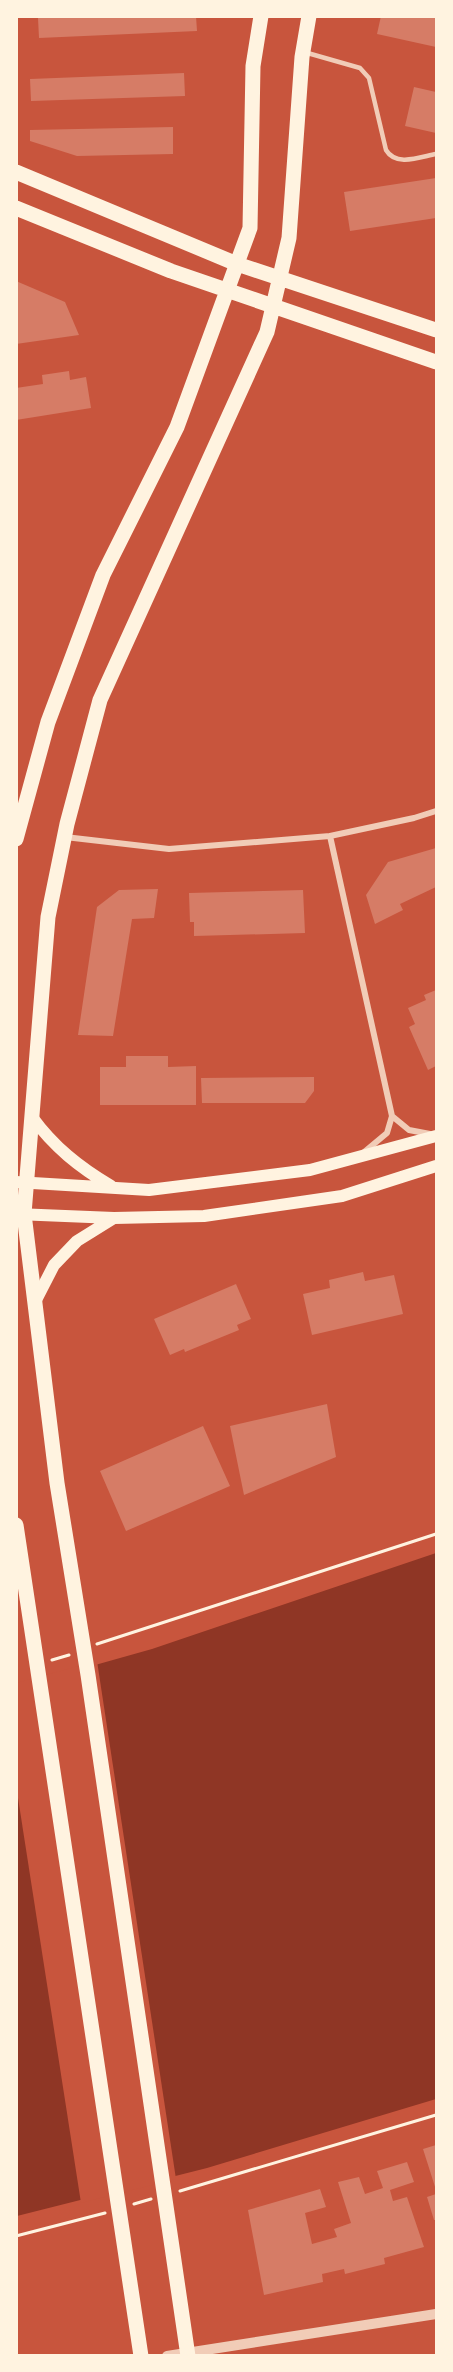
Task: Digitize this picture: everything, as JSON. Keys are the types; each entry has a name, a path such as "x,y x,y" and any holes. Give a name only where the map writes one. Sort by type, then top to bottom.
{"main road":[{"path":"18,831 48,722 103,575 177,427 250,228 253,66 261,16"},
{"path":"188,2355 88,1675 57,1483 34,1302 20,1214 21,1182 32,1117 48,916 64,837 100,700 267,332 289,238 303,52 309,16"},
{"path":"16,172 237,264 436,330"},
{"path":"16,208 171,272 436,363"},
{"path":"32,1117 48,1138 78,1167 114,1188"},
{"path":"21,1182 149,1190 310,1170 436,1136"},
{"path":"20,1214 114,1218 204,1216 342,1196 436,1166"},
{"path":"34,1302 54,1265 77,1241 114,1218"},
{"path":"16,1525 141,2355"}],"street":[{"path":"64,837 169,849 330,836 436,811"},
{"path":"330,836 392,1116 387,1133 358,1157"},
{"path":"392,1116 409,1130 436,1136"},
{"path":"167,2355 436,2314"}],"lane":[{"path":"303,52 360,68 369,78 386,150 390,157 399,160 436,154"}],"path":[{"path":"90,1647 436,1534"},
{"path":"48,1662 69,1654"},
{"path":"170,2194 436,2115"},
{"path":"128,2206 159,2197"},
{"path":"16,2236 108,2212"}],"shaded area":[{"path":"436,1553 436,2099 207,2168 17,2216 17,1687 152,1649"}],"pier":[{"path":"97,1661 176,2179 81,2203 16,1785 16,1683"}],"building":[{"path":"196,16 197,31 39,38 38,18"},
{"path":"381,16 436,16 436,47 377,34"},
{"path":"184,73 185,96 31,101 30,79"},
{"path":"414,87 436,92 436,133 405,126"},
{"path":"173,127 173,154 77,156 30,141 30,130"},
{"path":"436,178 436,218 350,231 344,192"},
{"path":"16,281 65,302 79,335 16,344"},
{"path":"69,371 70,380 86,377 91,408 16,420 16,388 43,384 42,375"},
{"path":"436,848 436,887 400,904 403,910 375,924 366,895 388,862"},
{"path":"158,889 154,918 132,919 113,1036 78,1035 97,907 119,890"},
{"path":"303,890 305,933 194,936 194,922 190,922 189,893"},
{"path":"436,990 436,1066 428,1070 409,1027 415,1024 408,1008 426,1000 424,995"},
{"path":"126,1056 168,1056 168,1067 196,1066 196,1105 100,1105 100,1067 126,1067"},
{"path":"314,1077 314,1091 305,1103 202,1103 201,1078"},
{"path":"363,1272 365,1281 394,1275 403,1314 312,1335 303,1294 330,1288 329,1280"},
{"path":"236,1284 251,1319 237,1325 239,1330 185,1352 184,1349 170,1355 154,1319"},
{"path":"327,1404 336,1457 244,1495 230,1426"},
{"path":"203,1426 230,1486 126,1531 100,1471"},
{"path":"436,2145 436,2190 423,2149"},
{"path":"407,2162 414,2182 390,2190 393,2201 407,2197 424,2247 384,2258 385,2264 345,2274 344,2269 322,2274 323,2282 264,2295 248,2210 320,2189 326,2207 305,2213 312,2244 337,2237 334,2229 351,2223 338,2182 359,2177 365,2194 383,2188 377,2171"},
{"path":"436,2194 436,2220 434,2220 427,2197"}]}
